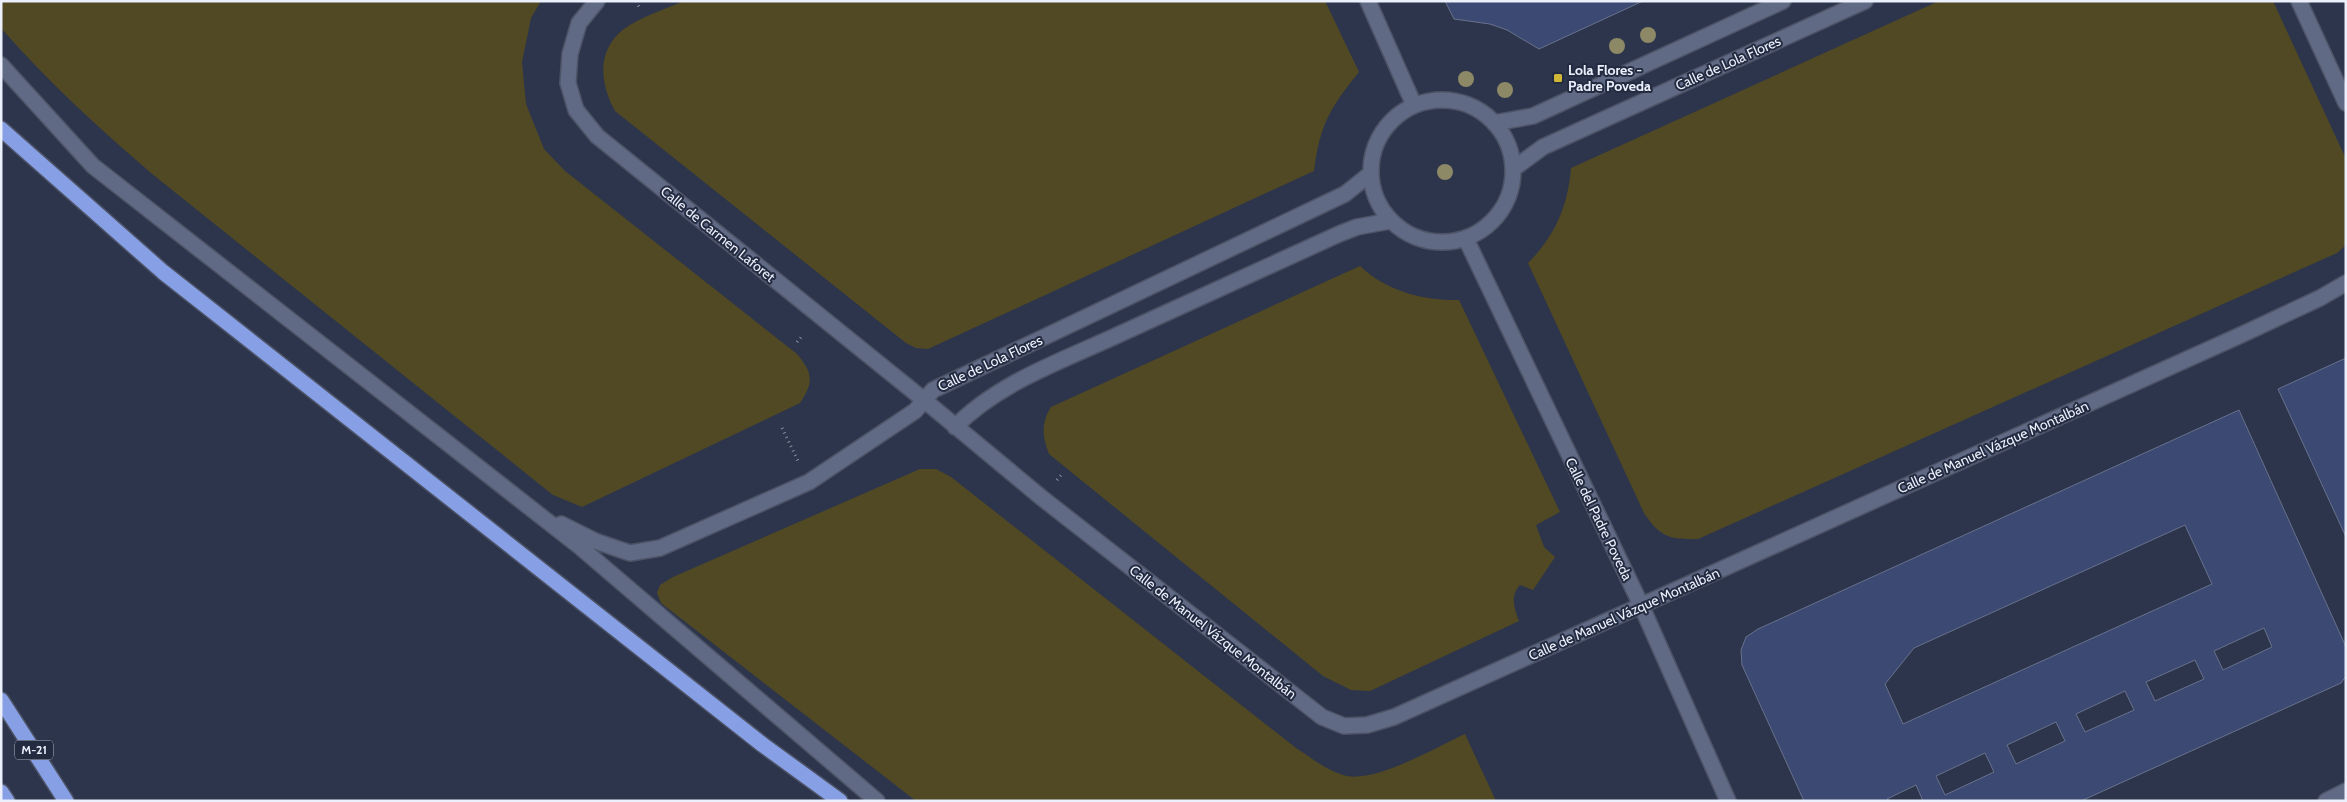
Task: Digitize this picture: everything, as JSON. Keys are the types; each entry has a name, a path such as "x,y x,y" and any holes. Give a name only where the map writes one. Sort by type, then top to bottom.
{"highway":[{"path":"1,129 163,272 763,745 840,801"},
{"name":"M-21","path":"1,700 66,801"},
{"path":"1,792 7,801"}],"street":[{"name":"Calle de Carmen Laforet","path":"597,1 578,23 570,54 568,83 576,110 597,136 956,427"},
{"path":"1368,1 1414,105"},
{"path":"1494,123 1533,116 1783,1"},
{"name":"Calle de Lola Flores","path":"1513,169 1543,147 1865,1"},
{"path":"2299,1 2346,103"},
{"path":"1,66 93,166 579,546 877,801"},
{"path":"1431,100 1448,100 1466,103 1481,111 1494,123 1504,136 1510,152 1513,169 1512,187 1506,204 1496,219 1482,230 1466,238 1446,243 1426,241 1406,233 1390,221 1380,207 1373,191 1370,174 1373,152 1381,132 1396,116 1414,105 1431,100"},
{"name":"Calle de Lola Flores","path":"534,511 596,541 630,553 660,548 808,482 915,411 933,390 1345,194 1370,174"},
{"name":"Calle de Lola Flores","path":"956,427 973,409 1012,385 1070,357 1339,234 1357,227 1390,221"},
{"name":"Calle del Padre Poveda","path":"1466,238 1640,605 1728,801"},
{"name":"Calle de Manuel Vázque Montalbán","path":"956,427 1042,498 1322,717 1344,726 1367,725 1394,717 2234,338 2320,298 2346,283"},
{"path":"2326,801 2346,791"}],"path":[{"path":"636,1 639,8"}],"shaded area":[{"path":"1,1 541,1 531,18 522,62 526,104 544,149 565,171 797,354 809,372 810,378 805,396 800,403 582,507 553,495 151,173 73,103 18,48 1,28"},
{"path":"684,1 1325,1 1359,72 1328,117 1319,141 1314,171 928,349 916,348 906,343 615,111 606,90 603,68 605,57 615,37 630,25 645,17"},
{"path":"1939,1 2273,1 2346,159 2346,245 2337,253 1698,539 1680,539 1666,535 1655,527 1644,513 1528,263 1546,242 1558,220 1567,195 1571,168"},
{"path":"1360,266 1370,275 1406,293 1432,299 1459,300 1560,512 1536,525 1544,547 1555,557 1533,590 1520,585 1517,589 1514,602 1519,621 1370,691 1351,690 1323,676 1049,454 1044,430 1045,419 1051,407"},
{"path":"920,469 936,469 951,477 1296,748 1324,767 1343,775 1355,777 1370,775 1404,763 1465,734 1496,801 916,801 661,603 657,593 660,585 673,577"}],"building":[{"path":"1445,1 1643,1 1539,49 1507,30 1490,24 1454,19"},
{"path":"2346,358 2346,537 2278,389"},
{"path":"2239,410 2346,647 2346,676 2341,683 2081,801 1923,801 1916,785 1887,799 1890,801 1804,801 1742,665 1741,650 1746,637 1758,629","holes":["2185,525 2212,584 1903,724 1885,684 1914,648","2264,628 2272,647 2223,670 2214,651","2195,660 2204,679 2155,701 2146,682","2125,691 2134,710 2085,732 2076,714","2056,722 2065,741 2016,764 2007,745","1985,753 1994,772 1945,795 1936,776"]}],"place":[{"name":"Lola Flores - Padre Poveda","path":"1558,78"}]}
